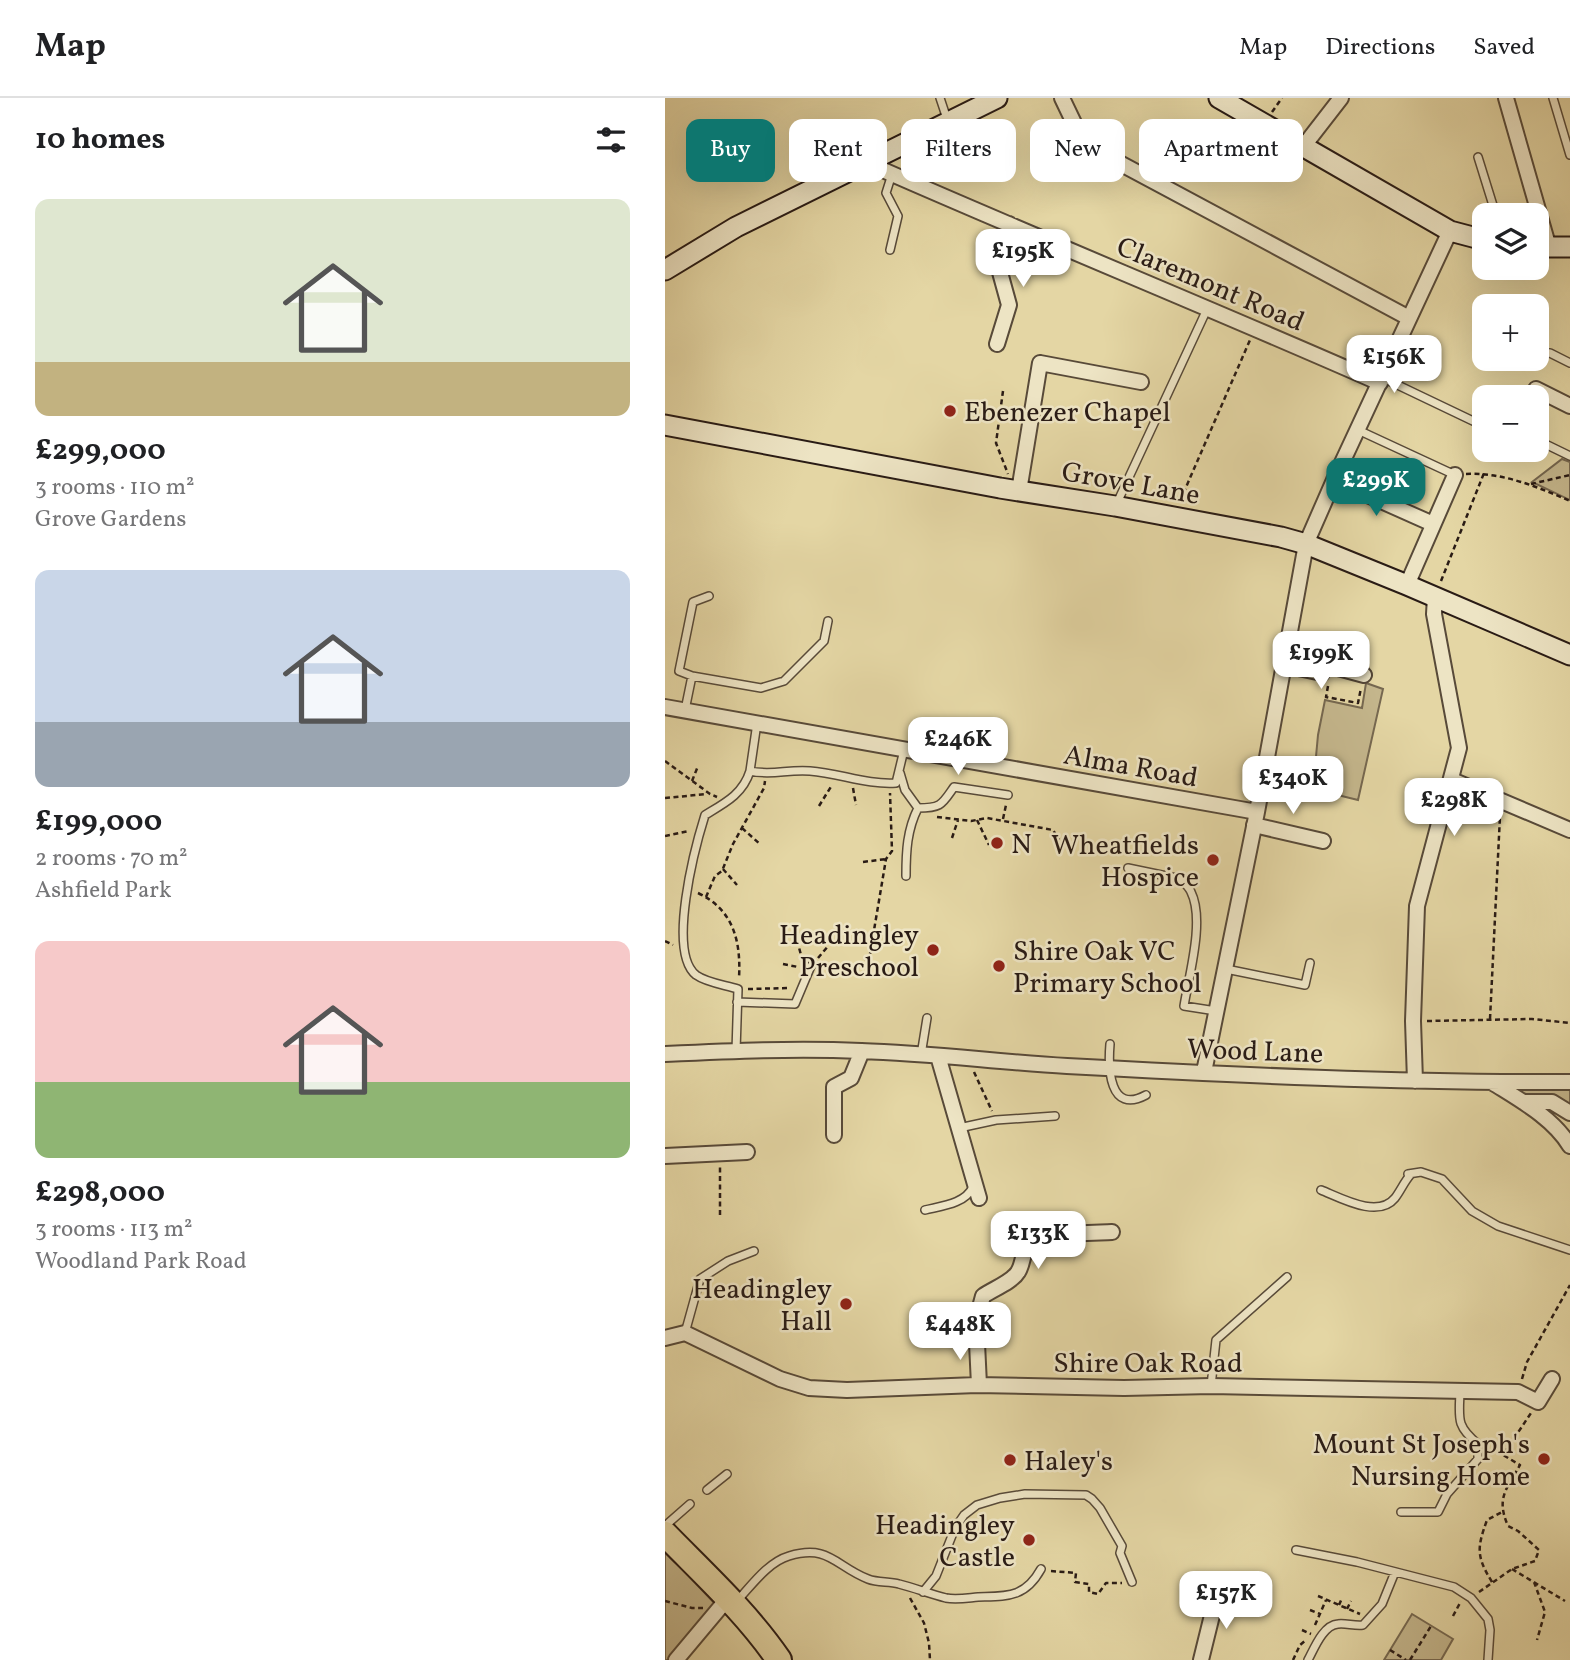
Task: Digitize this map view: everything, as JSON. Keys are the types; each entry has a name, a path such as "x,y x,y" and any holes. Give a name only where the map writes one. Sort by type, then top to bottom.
{"highway":[{"path":"665,1534 726,1605 764,1638 779,1660"}],"main road":[{"path":"956,119 997,98"},
{"path":"1230,100 1260,119"},
{"path":"1303,147 1450,231 1472,237"},
{"path":"665,270 736,227 828,182"},
{"path":"1549,248 1570,247"},
{"name":"Grove Lane","path":"665,425 1281,537 1306,544 1570,655"}],"street":[{"path":"1062,98 1084,144 1409,318"},
{"path":"1303,147 1341,98"},
{"path":"1506,98 1532,203"},
{"name":"Claremont Road","path":"887,172 1381,380"},
{"path":"997,344 1009,305 998,265 1009,224"},
{"path":"1204,1072 1256,818 1306,544 1450,231"},
{"path":"1019,491 1040,363 1141,382"},
{"path":"1549,396 1570,406"},
{"path":"1406,585 1455,475"},
{"path":"1334,480 1433,524"},
{"path":"1415,1081 1413,1021 1417,906 1459,748 1434,614 1435,597"},
{"path":"1284,665 1322,673 1327,665 1364,675"},
{"name":"Alma Road","path":"665,707 1256,818 1323,841"},
{"path":"1452,780 1570,830"},
{"path":"834,1135 834,1087 851,1078 862,1051"},
{"name":"Wood Lane","path":"665,1054 862,1051 1204,1072 1415,1081 1570,1082"},
{"path":"938,1056 977,1191"},
{"path":"1492,1083 1523,1102 1563,1135 1570,1146"},
{"path":"1523,1102 1552,1102 1570,1113"},
{"path":"665,1156 747,1152"},
{"path":"979,1385 976,1322 983,1296 1013,1279 1020,1270 1026,1248 1032,1241 1061,1235 1112,1232"},
{"path":"665,1338 685,1333"},
{"name":"Shire Oak Road","path":"685,1333 780,1379 809,1388 847,1390 979,1385 1124,1388 1212,1386 1518,1392 1538,1402"},
{"path":"1538,1402 1552,1379"},
{"path":"1201,1660 1217,1595"},
{"path":"676,1660 726,1605"}],"lane":[{"path":"940,98 947,119"},
{"path":"1553,98 1570,155"},
{"path":"1478,157 1492,203"},
{"path":"890,250 898,216 886,193 892,174"},
{"path":"1115,506 1208,307"},
{"path":"1550,353 1570,363"},
{"path":"1381,380 1472,421"},
{"path":"1357,429 1455,475"},
{"path":"1549,446 1570,456"},
{"path":"709,596 693,603 679,671 692,676 761,688 784,681 824,641 828,621"},
{"path":"685,710 692,676"},
{"path":"736,1051 738,989 696,975 689,966 684,947 682,921 705,815 728,802 747,784 757,723"},
{"path":"750,771 765,775 798,770 896,783 904,750"},
{"path":"900,773 905,790 918,808"},
{"path":"918,808 933,808 946,802 954,786 1008,795"},
{"path":"906,876 907,843 911,822 918,808"},
{"path":"1128,868 1181,879 1192,892 1196,918 1195,937 1184,1006 1217,1011"},
{"path":"1226,970 1305,985 1310,963"},
{"path":"737,1002 795,1004 811,966"},
{"path":"921,1055 927,1018"},
{"path":"1109,1044 1108,1067 1115,1090 1121,1097 1134,1100 1146,1095"},
{"path":"959,1129 996,1120 1055,1116"},
{"path":"1321,1190 1342,1199 1377,1208 1392,1201 1409,1174 1421,1172 1442,1179 1472,1210 1497,1226 1570,1250"},
{"path":"925,1210 961,1200 977,1191"},
{"path":"685,1333 701,1279 728,1261 754,1251"},
{"path":"1212,1386 1216,1340 1287,1277"},
{"path":"1401,1512 1438,1512 1447,1494 1478,1459 1478,1444 1466,1434 1459,1423 1460,1392"},
{"path":"707,1490 727,1474"},
{"path":"923,1592 936,1576 955,1528 964,1515 977,1505 1025,1494 1080,1494 1092,1499 1122,1545 1120,1553 1132,1582"},
{"path":"665,1526 690,1504"},
{"path":"1296,1550 1442,1582 1468,1596 1488,1619 1488,1660"},
{"path":"726,1605 777,1562 788,1556 804,1553 820,1553 868,1579 949,1598 1004,1597 1023,1590 1034,1582 1041,1569"},
{"path":"1308,1660 1318,1641 1337,1623 1363,1625 1382,1604 1395,1572"}],"path":[{"path":"1173,517 1255,328"},
{"path":"1003,391 996,443 1004,469 1019,491"},
{"path":"1435,597 1484,473 1521,484 1570,475"},
{"path":"1531,484 1570,501"},
{"path":"1332,666 1326,697 1359,703 1364,675"},
{"path":"665,761 710,794 728,802"},
{"path":"692,781 698,766"},
{"path":"706,897 764,788 765,775"},
{"path":"819,806 837,776"},
{"path":"852,778 856,805"},
{"path":"829,945 813,963 849,976 870,954 885,859 892,851 889,783"},
{"path":"665,798 710,794"},
{"path":"1003,821 1008,795"},
{"path":"1490,1019 1501,802"},
{"path":"933,808 938,818 988,818 1043,826 1053,830 1059,840"},
{"path":"952,838 958,820"},
{"path":"977,820 989,845"},
{"path":"742,828 761,845"},
{"path":"665,836 700,830"},
{"path":"863,862 885,859"},
{"path":"723,869 737,885"},
{"path":"688,890 706,897 718,908 736,934 740,948 738,989 789,989 793,978"},
{"path":"783,964 798,967 802,959 795,932"},
{"path":"1413,1021 1532,1018 1570,1023"},
{"path":"967,1059 996,1120"},
{"path":"720,1153 720,1215"},
{"path":"1518,1392 1527,1362 1570,1285"},
{"path":"1453,1616 1468,1596 1512,1569 1535,1561 1539,1550 1518,1531 1508,1526 1502,1512 1501,1500 1520,1465 1503,1455 1538,1402"},
{"path":"1492,1583 1485,1571 1478,1545 1487,1520 1502,1512"},
{"path":"1041,1569 1076,1573 1075,1582 1089,1584 1089,1592 1098,1594 1106,1583 1132,1582"},
{"path":"1512,1569 1565,1601"},
{"path":"1534,1582 1545,1612 1537,1640"},
{"path":"906,1586 912,1605 924,1623 930,1660"},
{"path":"1318,1596 1369,1618"},
{"path":"1339,1605 1342,1598"},
{"path":"1293,1660 1300,1645 1311,1634 1326,1600"},
{"path":"665,1601 692,1608 726,1605"},
{"path":"1347,1609 1351,1601"},
{"path":"1310,1610 1320,1614"},
{"path":"1390,1650 1408,1660 1431,1626"},
{"path":"1302,1630 1311,1634"}],"shaded area":[{"path":"1562,459 1570,462 1570,500 1532,482"},
{"path":"1366,683 1383,689 1358,800 1313,789 1318,735 1325,700 1362,708"},
{"path":"1570,1088 1570,1105 1525,1095 1516,1089"},
{"path":"665,1551 719,1608 675,1660 665,1660"},
{"path":"1412,1614 1453,1639 1441,1660 1384,1660"}],"place":[{"name":"Ebenezer Chapel","path":"950,411"},
{"name":"N","path":"997,843"},
{"name":"Wheatfields Hospice","path":"1213,860"},
{"name":"Headingley Preschool","path":"933,950"},
{"name":"Shire Oak VC Primary School","path":"999,966"},
{"name":"Headingley Hall","path":"846,1304"},
{"name":"Mount St Joseph's Nursing Home","path":"1544,1459"},
{"name":"Haley's","path":"1010,1460"},
{"name":"Headingley Castle","path":"1029,1540"}]}
